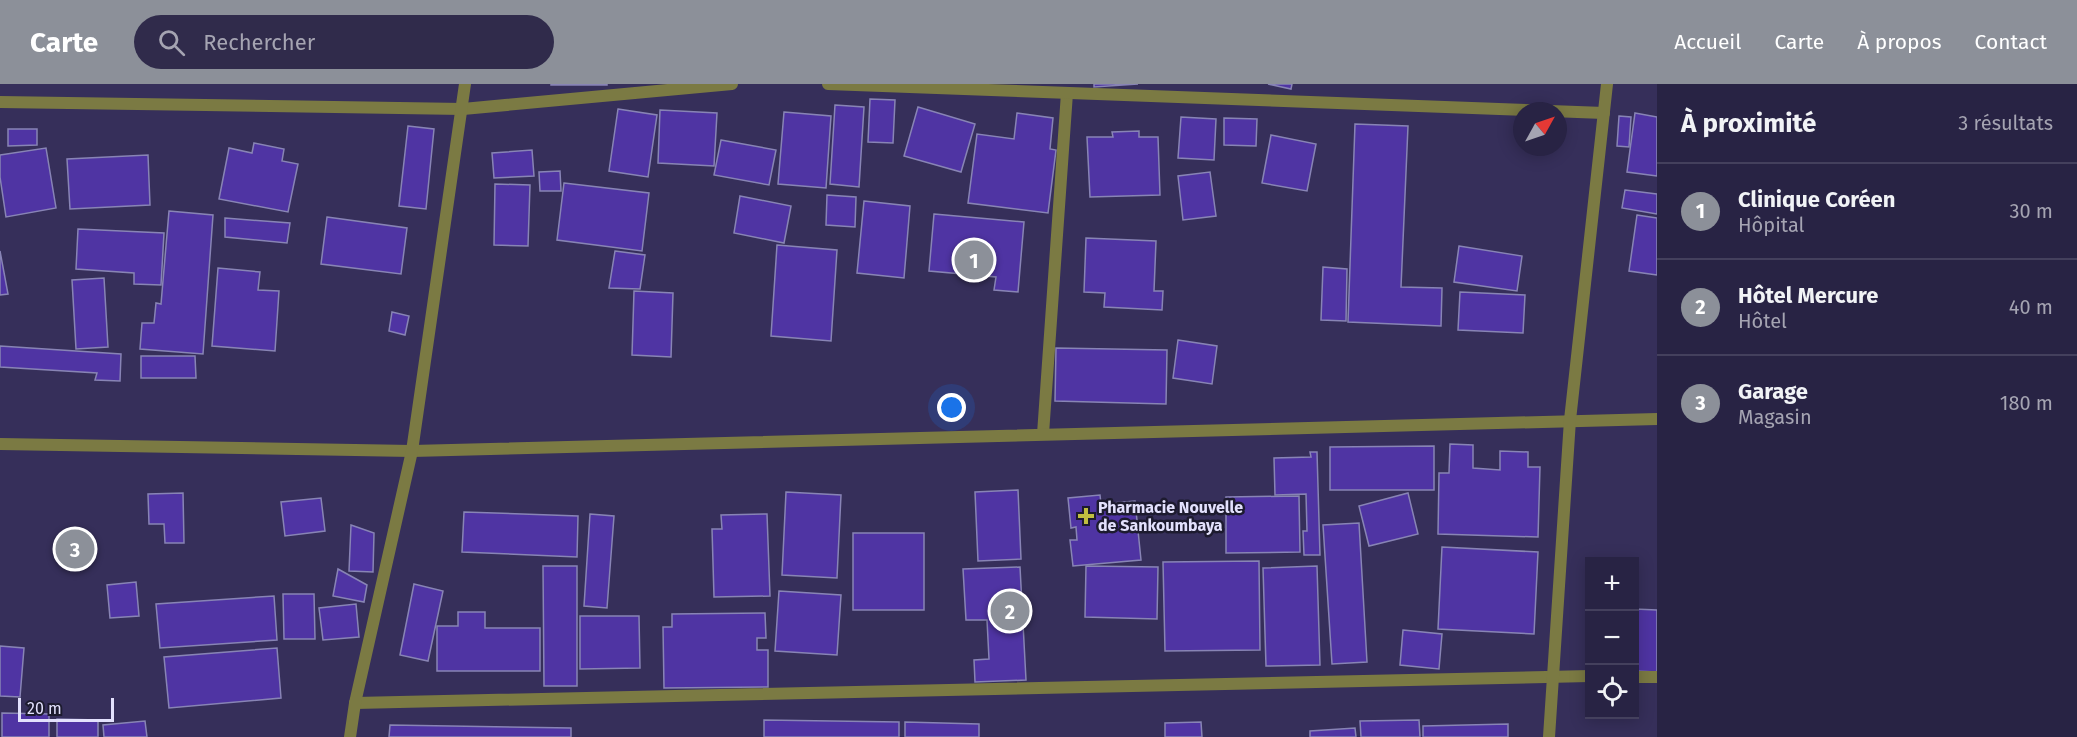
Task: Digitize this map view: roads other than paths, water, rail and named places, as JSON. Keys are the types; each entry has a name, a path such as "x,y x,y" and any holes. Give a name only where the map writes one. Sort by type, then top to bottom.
{"street":[{"path":"350,737 355,704 412,451 465,84"},
{"path":"0,102 463,109 732,84"},
{"path":"828,84 1604,113"},
{"path":"1549,737 1570,420 1607,84"},
{"path":"1043,434 1068,93"},
{"path":"0,444 412,451 1657,419"},
{"path":"355,704 1585,676"},
{"path":"1639,677 1657,677"}],"place":[{"name":"Clinique Coréen","path":"974,260"},
{"name":"Pharmacie Nouvelle de Sankoumbaya","path":"1086,516"},
{"name":"Garage","path":"75,549"},
{"name":"Hôtel Mercure","path":"1010,611"}]}
